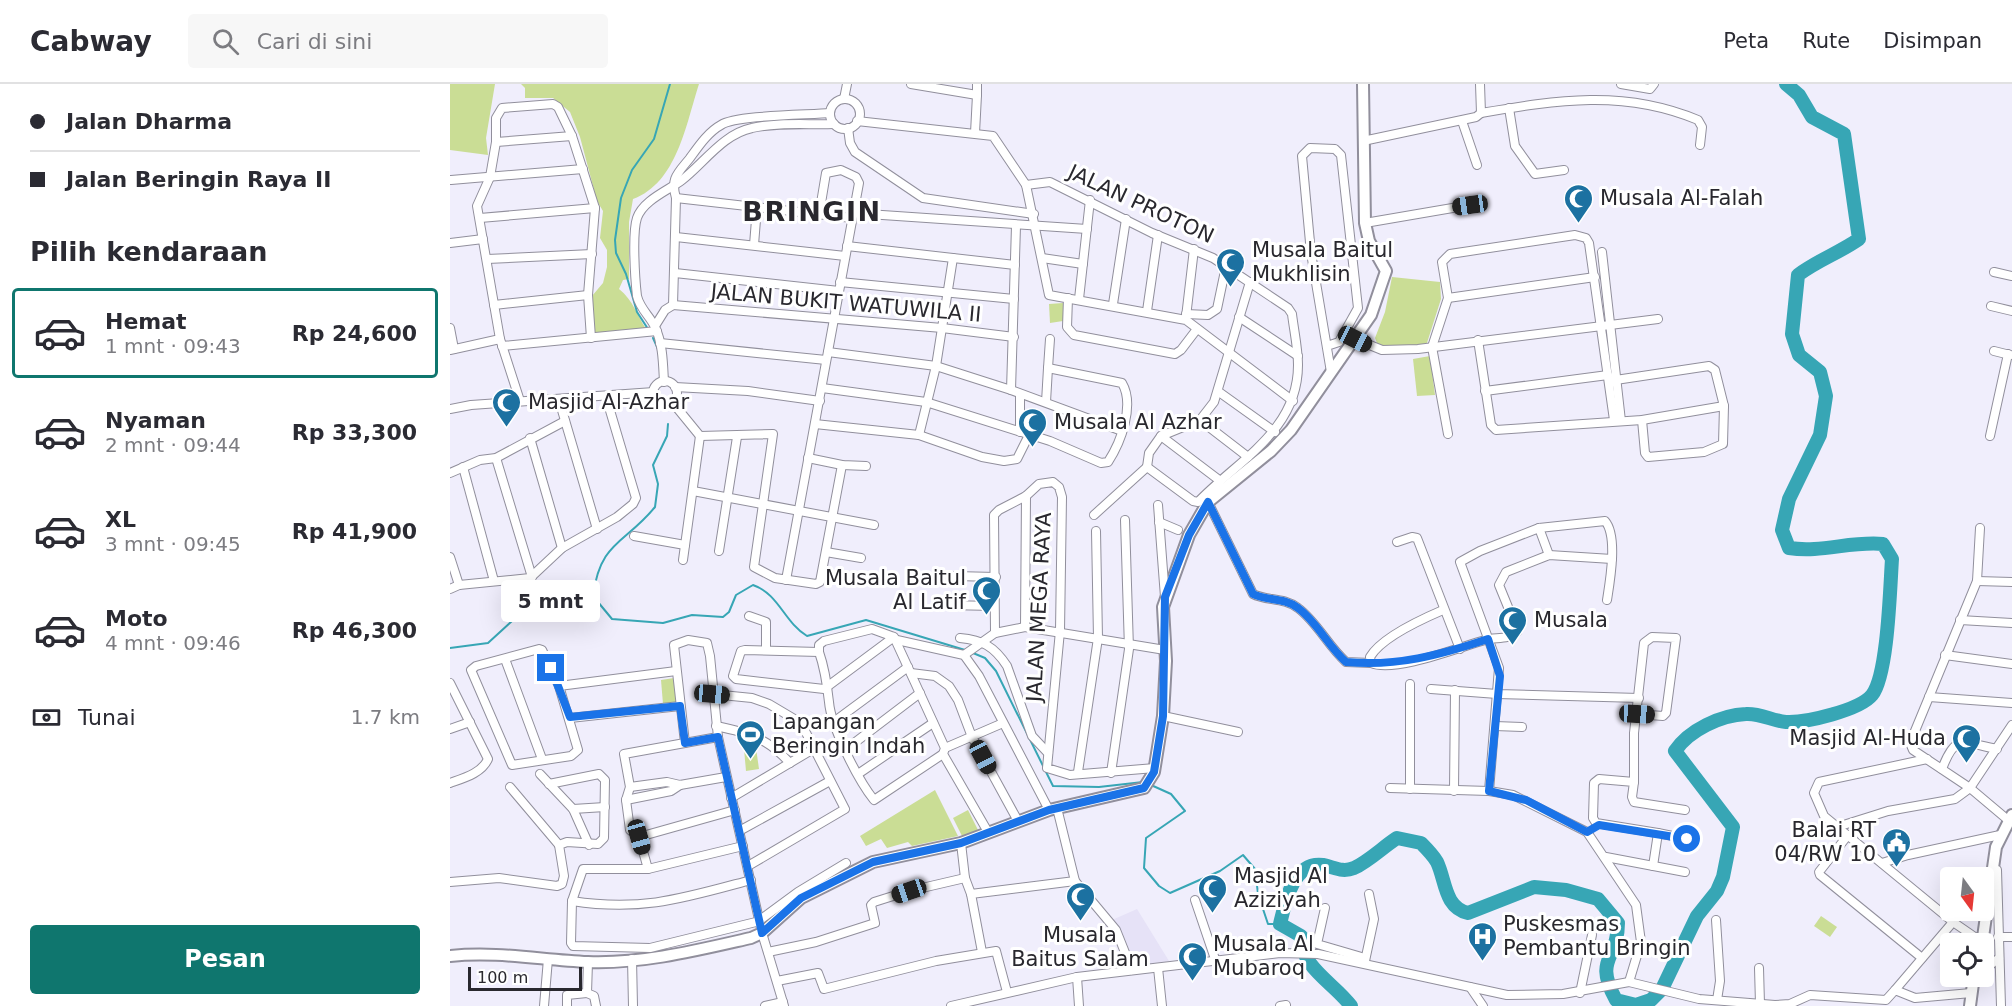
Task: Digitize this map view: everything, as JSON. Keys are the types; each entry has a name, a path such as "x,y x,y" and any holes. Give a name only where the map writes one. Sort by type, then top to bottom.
{"street":[{"path":"844,99 848,84"},
{"path":"912,84 977,96"},
{"path":"975,133 977,84"},
{"path":"1165,597 1189,535 1208,502 1280,441 1371,315 1385,277 1385,268 1369,241 1365,223 1363,84"},
{"path":"1480,84 1481,113"},
{"path":"1621,84 1650,89 1654,84"},
{"path":"834,124 830,114 836,102 844,99 854,102 858,108 857,122"},
{"path":"1363,141 1462,121 1481,113 1558,100 1583,99 1623,102 1678,112 1701,122 1700,145"},
{"path":"520,401 501,342 478,200 490,177 496,142 497,112 506,106 548,103 558,107 572,136 595,208 588,295 591,338"},
{"path":"1509,108 1515,146 1535,174 1564,170"},
{"path":"656,329 664,310 673,305 676,198 672,185 676,176 719,125 737,119 830,114"},
{"path":"737,119 744,130"},
{"path":"1462,121 1477,165"},
{"path":"664,382 660,343 656,329 641,307 638,296 637,219 641,211 672,185 681,181 723,144 744,130 762,126 834,124 848,128 857,122 975,133 996,138 1026,185 1037,226 1049,295 1186,317 1208,315 1217,309 1226,266"},
{"path":"848,128 850,143 855,152 923,198 1034,214"},
{"path":"496,142 572,136"},
{"path":"1327,346 1339,342 1358,308 1341,155 1335,149 1310,148 1302,156 1311,253 1331,372"},
{"path":"451,180 584,169"},
{"path":"786,580 859,183 853,174 841,170 829,171 825,175 819,214"},
{"name":"JALAN PROTON","path":"1026,185 1050,182 1090,200 1226,266 1288,308 1292,314 1298,356 1293,400"},
{"path":"676,198 819,214 1087,229"},
{"path":"1079,300 1090,200"},
{"path":"1365,223 1470,205"},
{"path":"754,246 757,207"},
{"path":"480,218 595,208"},
{"path":"1113,304 1126,219"},
{"path":"1011,390 1016,226"},
{"path":"1147,312 1158,235"},
{"path":"1448,435 1432,347 1448,298 1443,262 1450,254 1575,236 1586,238 1589,243 1618,421"},
{"path":"676,237 845,256"},
{"path":"450,243 483,239"},
{"path":"847,246 1015,265"},
{"path":"1147,467 1193,501 1198,502 1219,480 1275,432 1293,400 1197,329 1186,317 1194,249"},
{"path":"1602,252 1611,326 1611,378"},
{"path":"487,260 592,254"},
{"path":"919,435 936,366 953,258"},
{"path":"1042,258 1083,264"},
{"path":"1994,272 2012,276"},
{"path":"675,273 839,291"},
{"path":"1448,298 1595,277"},
{"path":"840,282 1014,299"},
{"path":"1094,515 1147,467 1149,453 1161,436 1200,420 1219,392 1226,351 1250,282"},
{"path":"494,305 588,295"},
{"path":"1068,298 1067,327 1074,335 1175,354 1181,350 1197,329"},
{"name":"JALAN BUKIT WATUWILA II","path":"673,305 942,328 1014,337"},
{"path":"1991,306 2012,311"},
{"path":"1239,317 1298,356"},
{"path":"1355,339 1382,350 1432,347 1658,319"},
{"path":"450,328 452,350 501,342 591,338 656,329"},
{"path":"1046,402 1050,339"},
{"path":"1478,340 1491,425 1496,430 1641,420 1724,406"},
{"path":"660,343 936,366 1046,402 1122,431"},
{"path":"1990,436 2010,355 1994,351"},
{"path":"1485,391 1709,366 1715,370 1724,406 1723,444 1704,452 1648,457 1645,453 1641,420"},
{"path":"822,388 926,402 1029,435 1101,463 1108,462 1122,431 1127,403 1122,383 1048,368"},
{"path":"673,403 659,404 654,392 657,385 664,382 675,387 738,390 820,401"},
{"path":"673,403 677,395 675,387"},
{"path":"450,409 520,401 654,392"},
{"path":"1219,392 1275,432"},
{"path":"1020,395 1020,432"},
{"path":"450,589 459,585 532,576 562,548 617,518 633,504 636,498 606,397"},
{"path":"559,400 597,529"},
{"path":"673,403 700,436 683,561"},
{"path":"1200,420 1248,457"},
{"path":"450,473 463,466 496,458 565,421"},
{"path":"815,424 919,435 982,457 1012,461 1019,457 1029,435"},
{"path":"700,436 737,437 773,434 754,567 775,578 816,584 821,576 842,465"},
{"path":"1161,436 1219,480"},
{"path":"719,551 737,437"},
{"path":"530,438 562,548"},
{"path":"496,458 532,576"},
{"path":"808,458 842,465 866,466"},
{"path":"463,466 494,581"},
{"name":"JALAN MEGA RAYA","path":"1026,496 1044,482 1057,484 1060,490 1060,631 1047,768 1065,774 1078,772"},
{"path":"693,491 874,525"},
{"path":"995,633 994,515 1026,496 1025,627"},
{"path":"1208,502 1253,594 1259,597 1274,597 1298,607 1346,662 1384,665 1411,661 1460,649 1488,639 1510,637 1517,632 1499,585 1502,576 1549,555 1612,560"},
{"path":"450,956 495,953 588,962 677,954 751,938 762,933 801,898 873,862 961,843 1053,809 1144,788 1153,772 1163,716 1165,597 1158,505"},
{"path":"1111,773 1129,649 1127,643 1125,520"},
{"path":"1489,791 1499,668 1459,567 1463,559 1539,528 1605,521 1610,527 1612,560 1607,600"},
{"path":"1159,522 1178,530"},
{"path":"1539,528 1549,555"},
{"path":"1980,528 1977,581 1913,734 1911,747 2010,817 1996,847 1983,933"},
{"path":"1096,531 1098,638 1078,772 1153,772"},
{"path":"634,536 685,545"},
{"path":"1397,543 1412,537 1417,538 1460,649"},
{"path":"826,552 861,558"},
{"path":"450,557 459,585"},
{"path":"955,576 996,577"},
{"path":"1977,581 2012,582"},
{"path":"946,605 994,606"},
{"path":"1371,663 1370,657 1377,648 1426,617 1443,610"},
{"path":"749,616 766,622 766,650"},
{"path":"1960,620 2012,623"},
{"path":"964,655 982,640 995,633 1025,627 1165,650"},
{"path":"1003,723 944,751 876,800 872,798 845,750 829,703 829,687 819,652 821,643 866,630 877,630 896,638 964,655 979,676 1003,723 1053,809 1075,881 1116,930 1132,970"},
{"path":"819,652 741,651 732,676 736,679 824,689 896,638"},
{"path":"896,638 944,751 988,832"},
{"path":"960,638 982,640 1007,666 1032,736 1048,753"},
{"path":"1637,714 1663,716 1666,713 1676,638 1646,639 1637,714 1632,797 1634,802 1685,810"},
{"path":"685,743 674,645 688,640 707,644 716,726 726,777 741,830 762,933 783,1004 765,1006"},
{"path":"542,650 559,686 570,717 578,750 571,756 510,765 471,670 505,659 542,650"},
{"path":"1945,655 2012,664"},
{"path":"505,659 542,759"},
{"path":"835,721 909,670 943,679 958,700 972,737 1018,821"},
{"path":"559,686 676,671"},
{"path":"450,683 488,759 486,765 475,773 450,783"},
{"path":"1410,684 1410,789"},
{"path":"1431,689 1497,694 1639,698"},
{"path":"1454,791 1455,690"},
{"path":"845,750 920,693"},
{"path":"712,694 752,698 769,704 801,723 845,807 843,812 748,866"},
{"path":"1929,697 2012,703"},
{"path":"570,717 680,706"},
{"path":"1163,716 1238,732"},
{"path":"450,729 470,722"},
{"path":"858,774 933,723"},
{"path":"1837,827 1888,811 1955,799 1970,788 2012,725"},
{"path":"716,726 754,734 777,748 790,763"},
{"path":"1495,726 1522,727"},
{"path":"648,869 639,837 630,830 626,800 630,787 623,757 629,751 718,737"},
{"path":"1942,769 1950,747 1958,742 1997,749"},
{"path":"731,798 815,748"},
{"path":"1927,759 1819,782 1814,789 1819,808 1837,827 1968,933"},
{"path":"540,774 573,809 589,845"},
{"path":"549,784 599,774 605,780 604,838 598,844 567,842 559,845"},
{"path":"630,787 668,782 681,785 726,777"},
{"path":"1599,825 1593,818 1594,783 1599,779 1634,782"},
{"path":"741,830 830,781"},
{"path":"626,800 672,791 681,785"},
{"path":"450,882 499,878 557,886 564,880 559,845 510,787"},
{"path":"1390,788 1489,791 1526,800 1587,832 1606,857 1636,905 1641,928 1641,942 1629,982"},
{"path":"573,809 605,807"},
{"path":"639,837 735,810"},
{"path":"1587,832 1599,825 1687,839"},
{"path":"1653,866 1658,833"},
{"path":"1882,863 2000,835"},
{"path":"1848,836 1819,872 1820,875 1922,958"},
{"path":"961,843 965,878 971,894 982,952"},
{"path":"743,846 648,869 609,867 581,870 572,901 573,946 650,948 760,921 798,892 846,863"},
{"path":"1996,847 2001,1006"},
{"path":"1606,857 1685,872"},
{"path":"768,952 816,942 875,923 871,905 874,902 965,878"},
{"path":"572,901 609,907 652,905 751,880"},
{"path":"971,894 1075,881"},
{"path":"1364,962 1374,919 1370,894"},
{"path":"1195,900 1215,959"},
{"path":"1325,908 1317,944 1364,962"},
{"path":"1716,920 1720,981 1717,1000"},
{"path":"951,1006 1077,977 1280,953 1318,954 1364,962 1507,994 1580,993 1629,982 1668,992 1760,1004 1787,1005 1810,995 1886,1000 1953,922"},
{"path":"1580,993 1592,935"},
{"path":"1998,937 2012,937"},
{"path":"777,981 818,973 824,989 982,952 997,951 1007,992"},
{"path":"1994,962 1999,958"},
{"path":"544,1006 548,959"},
{"path":"632,959 633,1006"},
{"path":"586,993 588,962"},
{"path":"1158,968 1162,1006"},
{"path":"1759,968 1760,1004"},
{"path":"1077,977 1079,1006"},
{"path":"1470,987 1483,1006"},
{"path":"1970,1006 1972,987"},
{"path":"1895,990 1915,998 1971,993"},
{"path":"567,1006 567,994 586,993 594,996 596,1006"}],"shaded area":[{"path":"1137,909 1169,961 1134,968 1125,941 1112,920"}],"green space":[{"path":"450,84 495,84 486,138 488,155 450,150"},
{"path":"521,84 699,84 684,134 670,166 648,191 633,199 629,222 629,279 623,280 619,289 631,303 646,329 595,334 592,296 603,283 607,267 607,250 600,238 603,211 597,201 580,137 570,112 553,98 525,98 525,88"},
{"path":"1392,277 1440,282 1441,299 1426,346 1379,348 1375,338 1385,312"},
{"path":"1063,303 1063,321 1050,323 1049,304"},
{"path":"1430,356 1435,395 1417,396 1413,359"},
{"path":"674,678 677,702 663,704 661,680"},
{"name":"Lapangan Beringin Indah","path":"756,748 759,769 746,771 744,749"},
{"path":"935,790 958,836 912,846 908,842 887,848 881,839 866,846 860,836"},
{"path":"968,810 978,830 963,838 953,818"},
{"path":"1821,916 1837,927 1830,937 1814,926"}],"waterway":[{"path":"648,329 637,312 626,274 616,253 615,240 621,198 632,170 654,139 670,84"},
{"path":"1351,1006 1312,966 1302,947 1301,936 1280,924 1285,905 1292,885 1304,870 1323,865 1342,870 1354,868 1397,838 1421,843 1428,850 1437,862 1450,899 1460,910 1468,913 1534,887 1566,890 1598,899 1618,923 1617,935 1607,967 1609,986 1616,1000 1636,1005 1651,1000 1662,989 1697,916 1717,891 1723,877 1733,827 1675,751 1688,736 1726,717 1751,714 1786,722 1819,718 1866,701 1877,685 1885,651 1892,559 1883,544 1813,549 1789,548 1782,530 1789,499 1820,435 1826,396 1820,372 1799,355 1792,334 1798,275 1859,239 1844,134 1812,117 1799,95 1786,84"},
{"path":"653,338 658,349"},
{"path":"593,596 596,578 608,553 655,507 658,484 653,465 667,436 668,424"},
{"path":"450,648 488,643 523,611 554,603 581,591 593,596 612,619 663,623 692,615 723,617 729,612 736,595 753,585 769,595 807,636 866,620 965,650"},
{"path":"973,653 985,658 996,671 1053,786 1099,787 1143,782"},
{"path":"1151,785 1171,794 1185,811 1146,838 1144,868 1159,886 1170,893 1220,871 1243,855 1255,869 1258,894 1268,924 1280,924"}],"place":[{"name":"Musala Al-Falah","path":"1579,224"},
{"name":"Musala Baitul Mukhlisin","path":"1231,288"},
{"name":"Masjid Al-Azhar","path":"507,428"},
{"name":"Musala Al Azhar","path":"1033,448"},
{"name":"Musala Baitul Al Latif","path":"987,616"},
{"name":"Musala","path":"1513,646"},
{"name":"Lapangan Beringin Indah","path":"751,760"},
{"name":"Masjid Al-Huda","path":"1967,764"},
{"name":"Balai RT 04/RW 10","path":"1897,868"},
{"name":"Masjid Al Aziziyah","path":"1213,914"},
{"name":"Musala Baitus Salam","path":"1080,922"},
{"name":"Puskesmas Pembantu Bringin","path":"1482,962"},
{"name":"Musala Al Mubaroq","path":"1192,982"}],"district":[{"name":"BRINGIN","path":"812,212"}],"route":[{"path":"551,668 570,717 680,706 685,743 718,737 731,798 741,830 762,933 801,898 873,862 961,843 1049,810 1144,788 1154,772 1163,716 1166,661 1163,620 1165,597 1189,535 1208,502 1246,585 1253,594 1259,597 1274,597 1298,607 1346,662 1384,665 1411,661 1488,639 1500,676 1489,791 1526,800 1587,832 1599,825 1687,839"}]}
